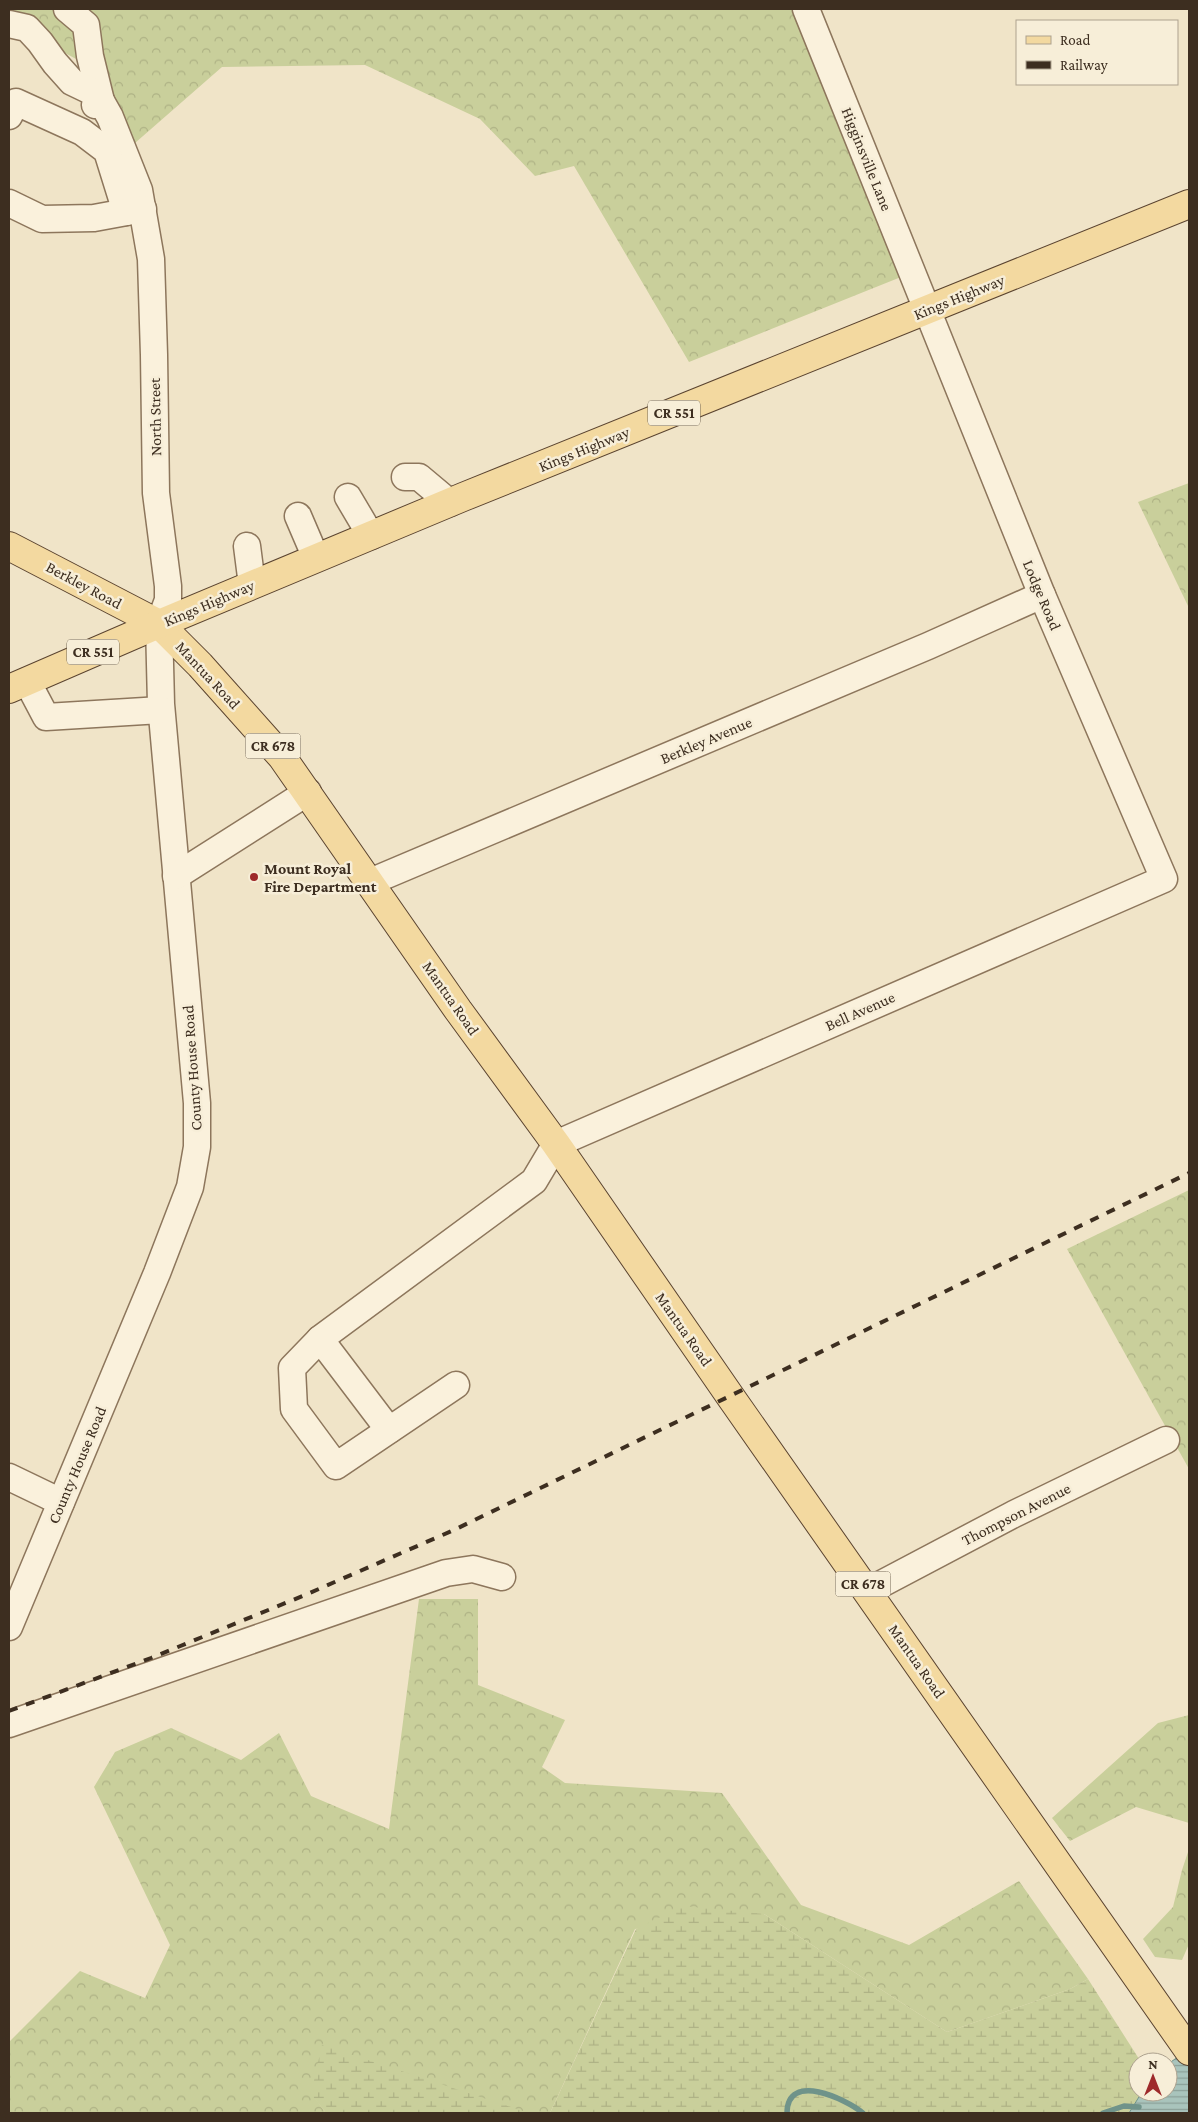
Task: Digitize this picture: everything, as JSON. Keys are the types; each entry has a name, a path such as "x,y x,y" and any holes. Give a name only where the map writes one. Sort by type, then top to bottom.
{"main road":[{"name":"Kings Highway","path":"18,685 316,558 1189,204"},
{"name":"Berkley Road","path":"9,546 159,624"},
{"name":"Mantua Road","path":"159,624 269,742 308,792 458,1010 556,1144 730,1396 1189,2051"}],"street":[{"path":"67,9 86,25 90,56 101,101"},
{"name":"Higginsville Lane","path":"806,9 928,309"},
{"path":"9,24 27,28 72,82 97,94 110,117 139,190 135,210"},
{"path":"70,126 101,101"},
{"path":"9,116 16,102 82,132 107,151 135,210"},
{"path":"9,203 42,219 94,218 135,210"},
{"name":"North Street","path":"135,210 151,259 156,493 168,586 168,600 159,624"},
{"name":"Lodge Road","path":"928,309 986,459 1042,595 1164,878"},
{"path":"405,477 419,477 450,503"},
{"path":"348,497 371,536"},
{"path":"298,516 316,558"},
{"path":"246,546 252,585"},
{"name":"Berkley Avenue","path":"370,882 928,646 1042,595"},
{"name":"County House Road","path":"9,1627 157,1273 190,1187 197,1147 197,1103 161,710 159,624"},
{"path":"18,685 46,717 161,710"},
{"path":"176,876 308,792"},
{"name":"Bell Avenue","path":"556,1144 1164,878"},
{"path":"456,1386 336,1466 294,1409 292,1368 320,1339 534,1180 556,1144"},
{"path":"320,1339 389,1430"},
{"name":"Thompson Avenue","path":"868,1591 1014,1514 1166,1440"},
{"path":"9,1477 61,1502"},
{"path":"9,1724 446,1573 473,1569 502,1577"}],"green space":[{"path":"9,9 802,9 911,273 689,362 574,166 535,176 480,119 365,65 222,67 135,143 109,87 91,67 11,24 9,28"},
{"path":"1189,483 1189,608 1138,502"},
{"path":"1189,1190 1189,1469 1067,1249"},
{"path":"419,1599 478,1599 478,1685 565,1720 542,1767 565,1783 722,1793 801,1905 909,1945 1019,1881 1088,1979 1070,1989 947,2032 764,1914 635,1929 550,2113 529,2113 312,2094 326,2113 9,2113 9,2042 80,1971 145,1998 170,1945 94,1787 115,1752 171,1728 241,1760 279,1733 311,1796 389,1829"},
{"path":"1189,1715 1189,1823 1136,1807 1070,1841 1052,1818 1158,1723"},
{"path":"1189,1849 1189,1944 1182,1960 1155,1957 1143,1939 1173,1907"},
{"path":"683,1906 764,1914 947,2032 1070,1989 1088,1979 1135,2052 1128,2052 1128,2102 1136,2102 1129,2113 550,2113 636,1929"},
{"path":"322,2045 529,2113 326,2113 311,2094"}],"water":[{"path":"1189,2049 1189,2113 1129,2113 1136,2102 1178,2102 1178,2057"}],"waterway":[{"path":"787,2113 790,2100 796,2093 807,2091 819,2092 844,2101 863,2113"},
{"path":"1103,2113 1124,2106 1139,2107"}],"railway":[{"path":"9,1711 151,1658 305,1595 454,1530 1189,1173"}],"place":[{"name":"Mount Royal Fire Department","path":"254,877"}]}
